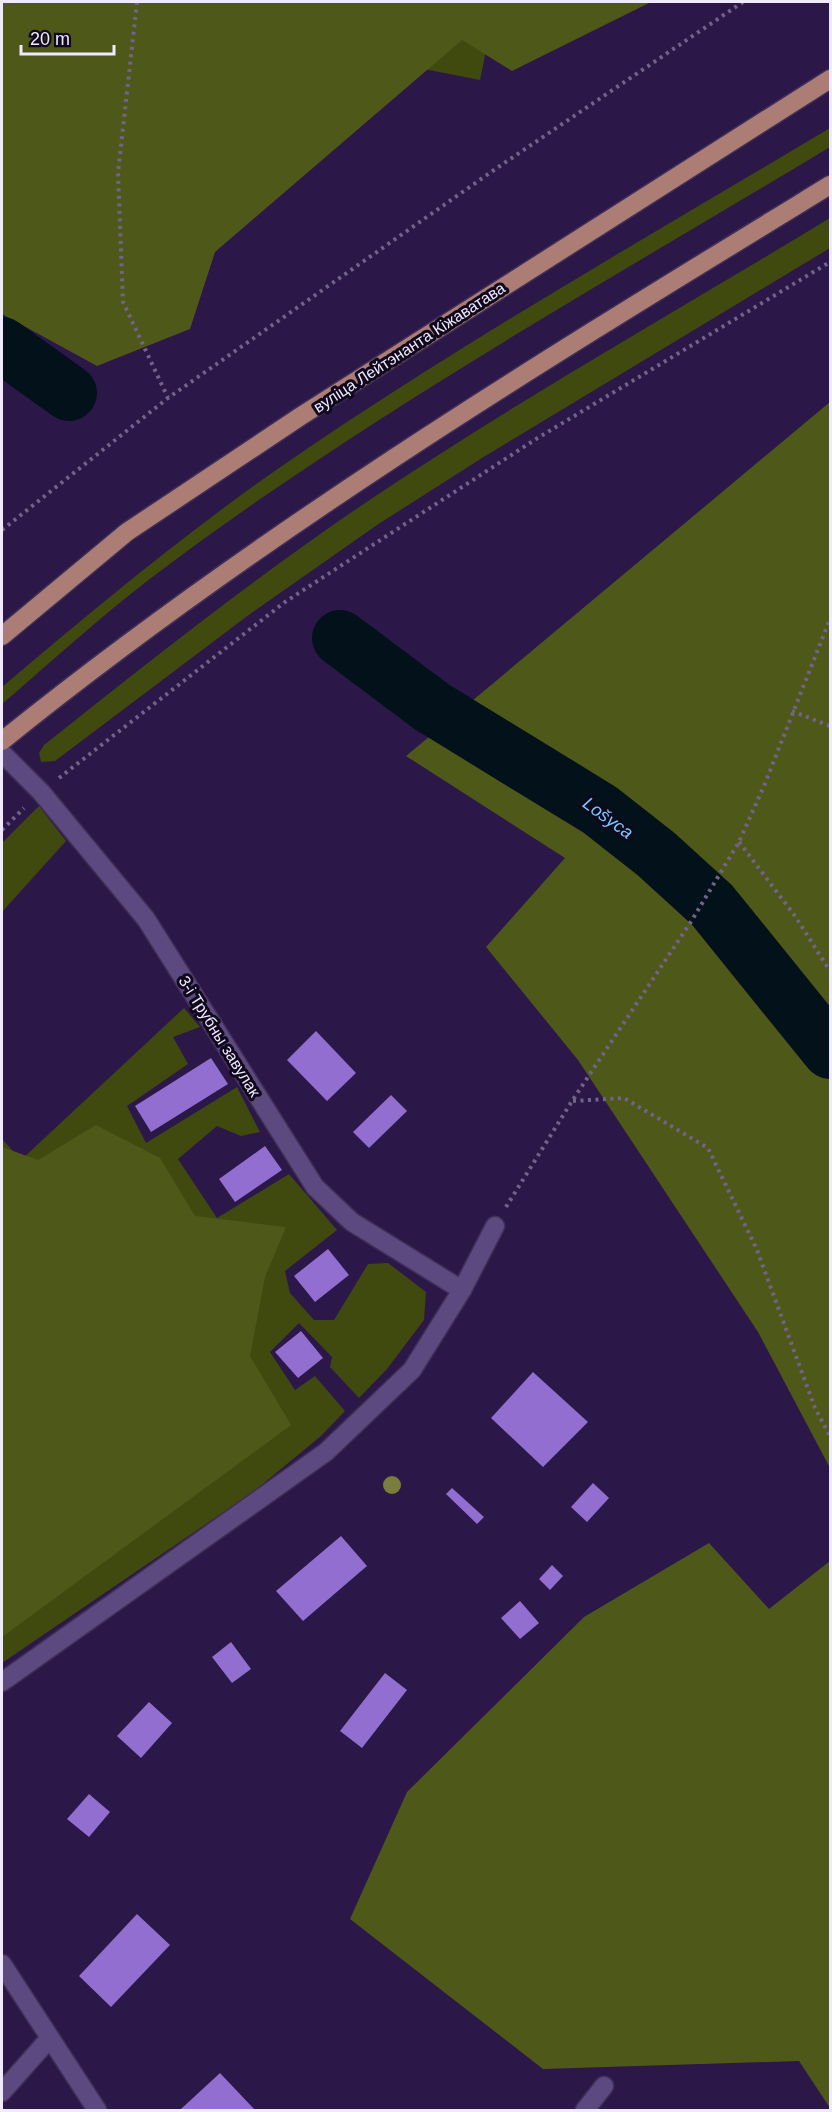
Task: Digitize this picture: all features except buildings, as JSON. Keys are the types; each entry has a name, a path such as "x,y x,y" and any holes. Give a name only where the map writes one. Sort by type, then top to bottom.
{"main road":[{"name":"вуліца Лейтэнанта Кіжаватава","path":"2,636 128,532 301,416 831,78"},
{"path":"2,741 93,667 284,530 541,363 831,184"}],"street":[{"name":"3-і Трубны завулак","path":"2,753 41,792 146,919 315,1187 352,1222 462,1290"},
{"path":"2,1682 326,1452 412,1370 462,1290 495,1226"},
{"path":"2,1964 97,2110"},
{"path":"2,2091 49,2039"},
{"path":"585,2110 604,2086"}],"path":[{"path":"137,2 118,173 123,302 168,398"},
{"path":"2,530 168,398 494,170 743,2"},
{"path":"41,792 285,602 536,439 831,262"},
{"path":"495,1226 572,1101 692,920 738,842 764,786 792,711 831,619"},
{"path":"792,711 831,726"},
{"path":"738,842 795,916 831,970"},
{"path":"572,1101 624,1098 708,1148 757,1250 815,1408 831,1436"}],"green space":[{"path":"2,2 651,2 512,71 462,40 215,252 190,329 97,366 2,314"},
{"path":"496,2 480,80 393,63"},
{"path":"830,128 830,147 485,354 315,462 232,519 132,593 2,704 2,687 174,546 282,466 485,334"},
{"path":"830,218 830,248 482,458 377,525 250,614 55,761 41,762 39,753 44,745 124,681 287,558 371,499 484,426"},
{"path":"830,402 830,1468 758,1332 578,1060 486,947 565,858 406,756"},
{"path":"39,806 66,841 2,912 2,843"},
{"path":"184,1008 200,1027 173,1037 188,1064 127,1106 146,1143 237,1087 260,1132 241,1136 217,1126 178,1159 217,1218 289,1174 337,1230 285,1271 290,1293 314,1320 334,1320 368,1264 388,1263 426,1292 424,1320 387,1369 359,1398 330,1367 332,1357 299,1323 270,1352 295,1390 315,1376 345,1411 321,1436 253,1492 2,1663 2,1139 21,1160"},
{"path":"96,1125 160,1158 195,1216 286,1227 265,1277 250,1356 291,1425 2,1637 2,1147 38,1160"},
{"path":"709,1543 769,1609 830,1561 830,2108 799,2061 543,2069 350,1919 407,1792 584,1617"}],"waterway":[{"name":"Lošyca","path":"2,345 69,393"},
{"name":"Lošyca","path":"340,638 432,707 600,810 656,854 712,905 830,1051"}]}
